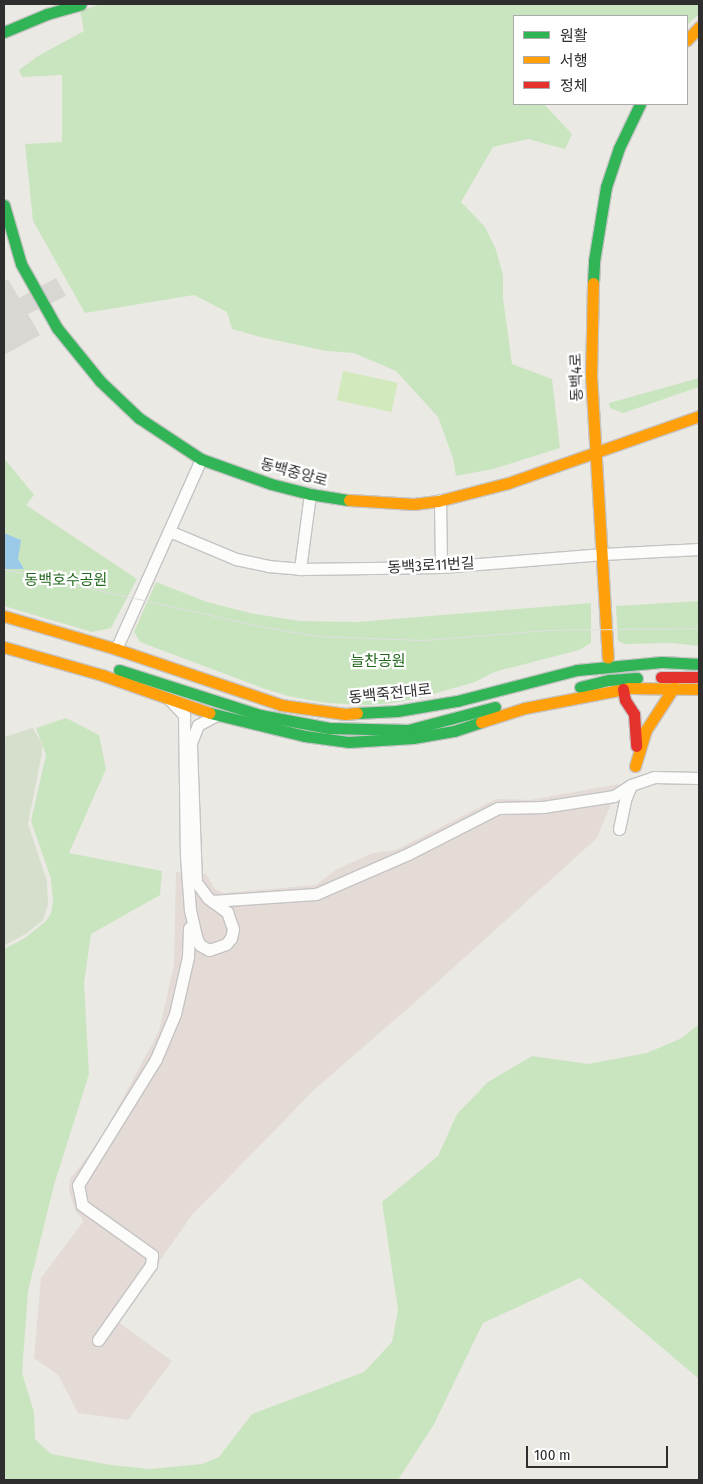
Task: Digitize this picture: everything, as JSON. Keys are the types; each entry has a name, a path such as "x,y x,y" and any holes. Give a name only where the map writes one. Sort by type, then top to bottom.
{"main road":[{"path":"4,32 48,14 81,4"},
{"path":"688,39 699,27"},
{"name":"동백4로","path":"608,657 591,357 596,237 613,163 639,105"},
{"name":"동백중앙로","path":"4,205 14,243 28,278 69,344 100,381 125,406 152,427 201,459 263,481 310,494 346,501 391,505 440,500 508,483 699,416"},
{"name":"동백죽전대로","path":"4,616 116,649 281,705 345,714 397,711 457,701 576,670 662,662 699,664"},
{"name":"동백죽전대로","path":"4,636 201,694 266,716 330,728 408,730 609,680 699,677"},
{"path":"4,647 102,674 217,715 305,736 348,742 413,738 454,731 525,708 564,699 622,690 674,687 699,689"},
{"path":"457,701 553,666 608,657 677,653 699,656"},
{"path":"635,766 649,724 674,687"},
{"path":"622,690 625,700 634,714 636,724 635,766"},
{"path":"266,716 305,736"},
{"path":"413,738 440,722"}],"street":[{"path":"116,649 201,459"},
{"path":"300,569 310,494"},
{"path":"440,500 441,567"},
{"name":"동백3로11번길","path":"169,530 236,559 300,569 441,567 603,554 699,549"},
{"path":"98,1340 150,1265 152,1255 82,1205 78,1186 156,1060 175,1014 188,957 190,910 186,856 184,714 168,699"},
{"path":"200,946 213,950 229,941 233,929 230,916 224,908 201,890 195,873 191,743 198,725 217,715"},
{"path":"619,829 635,766"},
{"path":"212,900 316,894 408,854 498,808 543,807 614,796 631,785 654,777 699,778"},
{"path":"230,916 240,903 248,898"},
{"path":"190,910 200,946"},
{"path":"188,957 200,946"}],"shaded area":[{"path":"56,278 66,296 28,314 40,335 4,355 4,282 8,279 19,298"},
{"path":"619,784 597,838 413,1004 316,1088 192,1215 117,1321 172,1361 128,1420 78,1413 58,1375 34,1358 41,1278 83,1222 76,1212 69,1191 70,1179 101,1139 159,1031 174,965 176,872 206,874 215,889 224,893 316,885 337,869 373,853 396,850 496,799 530,800"}],"green space":[{"path":"101,4 699,4 699,14 688,24 688,15 513,15 513,105 545,105 572,134 565,149 528,139 493,147 461,202 485,227 496,250 503,275 503,298 512,364 552,379 560,448 493,469 456,476 453,458 438,417 396,371 354,353 327,351 232,329 227,312 194,295 85,313 33,221 25,144 62,142 62,75 22,77 19,70 38,56 84,31 80,11"},
{"path":"343,371 398,383 392,412 337,400"},
{"path":"699,378 699,387 623,413 610,408 609,403"},
{"name":"동백호수공원","path":"4,458 34,495 26,505 137,579 111,628 92,632 4,606"},
{"name":"늘찬공원","path":"156,582 207,602 250,613 300,621 357,622 591,603 591,643 579,650 494,672 475,682 419,698 368,705 326,703 288,696 265,689 140,642 134,632"},
{"path":"699,601 699,646 672,643 625,644 618,641 616,606"},
{"path":"66,718 99,735 106,769 69,853 162,871 160,895 91,934 84,983 89,1074 54,1185 28,1291 22,1373 34,1412 35,1439 51,1454 111,1465 150,1469 202,1464 219,1457 252,1414 364,1372 392,1342 398,1310 382,1202 438,1156 457,1114 488,1082 532,1056 588,1064 647,1053 682,1038 699,1024 699,1379 580,1278 483,1323 434,1424 398,1480 4,1480 4,949 25,938 46,921 51,913 53,902 51,879 31,821 46,755 36,728"},
{"path":"33,728 42,744 42,753 28,824 47,881 48,904 43,920 27,933 4,946 4,737"}],"water":[{"path":"4,533 21,540 18,559 24,569 4,569"}],"tram line":[{"path":"4,569 254,625 317,636 423,640 548,630 699,628"}],"traffic: fast":[{"path":"4,32 47,14 81,4"},
{"path":"593,283 594,261 606,187 619,148 640,105"},
{"path":"4,205 21,264 57,328 100,381 139,418 201,459 271,484 310,494 349,500"},
{"path":"357,713 397,711 457,701 577,670 662,662 699,664"},
{"path":"119,670 260,715 329,728 408,730 495,707"},
{"path":"580,687 609,680 637,678"},
{"path":"210,713 305,736 348,742 413,738 454,731 481,722"}],"traffic: slow":[{"path":"688,39 699,27"},
{"path":"593,283 591,375 608,657"},
{"path":"349,500 414,504 438,501 508,483 699,416"},
{"path":"4,616 116,649 281,705 345,714 357,713"},
{"path":"4,647 102,675 210,713"},
{"path":"635,766 646,730 674,687"},
{"path":"481,722 525,708 629,688 699,689"}],"traffic: jam":[{"path":"661,677 699,677"},
{"path":"623,689 625,700 634,714 636,746"}]}
